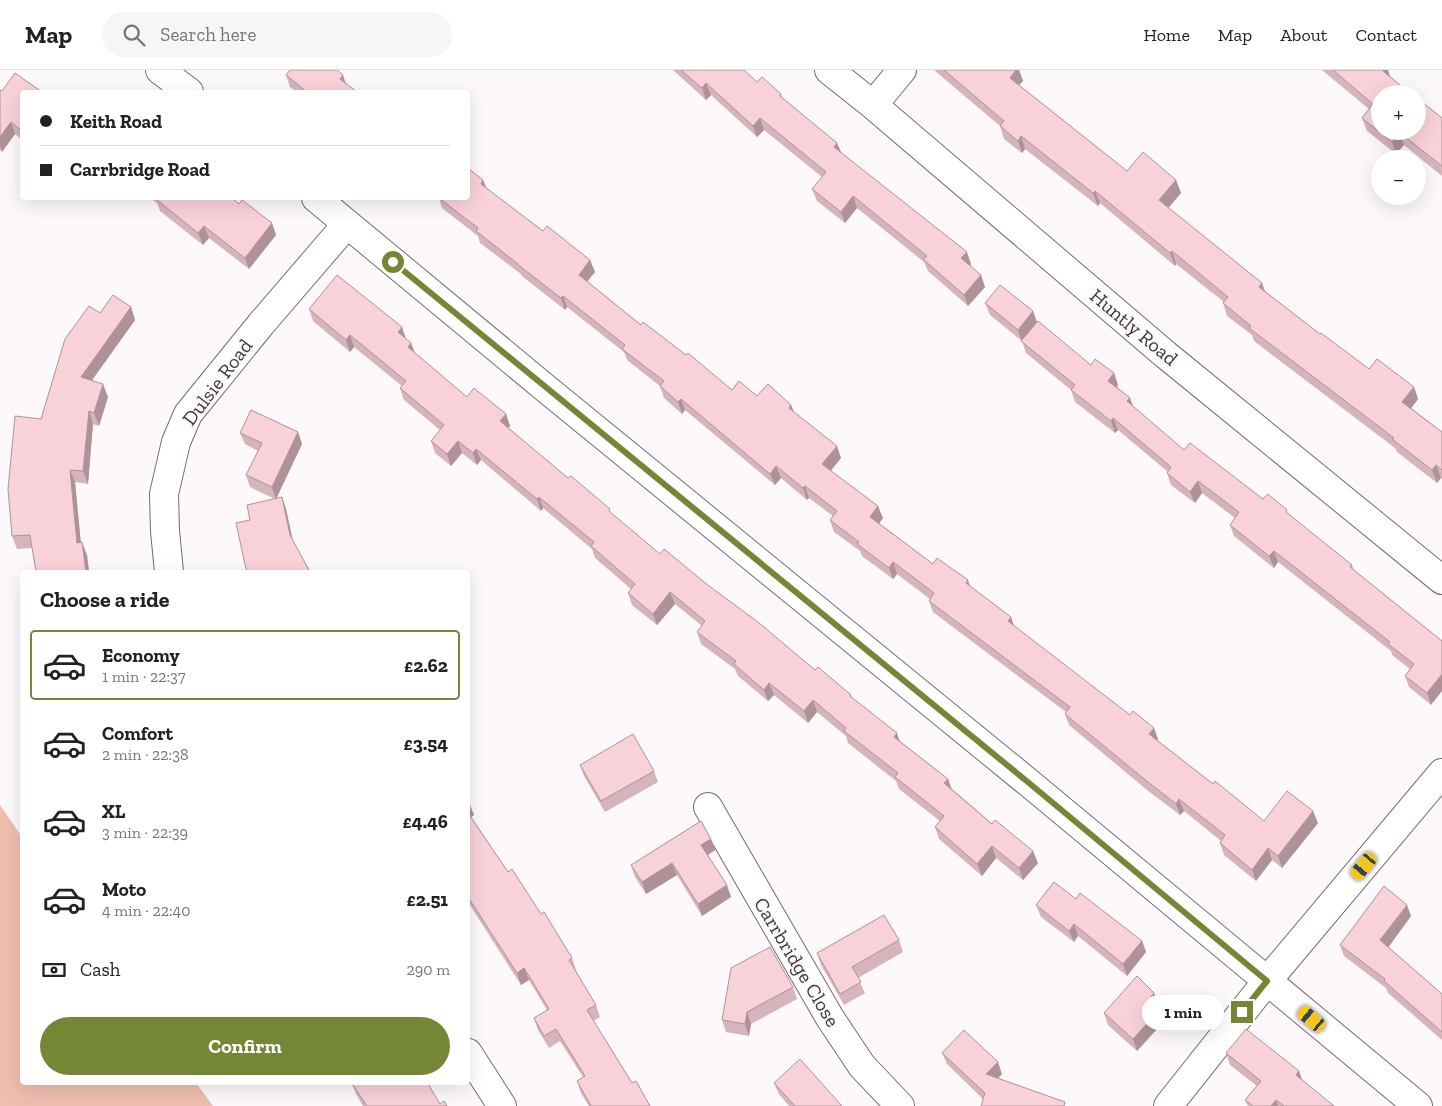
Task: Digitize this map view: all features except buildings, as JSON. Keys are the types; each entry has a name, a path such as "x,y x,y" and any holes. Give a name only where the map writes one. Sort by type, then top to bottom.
{"street":[{"path":"160,70 186,90"},
{"name":"Huntly Road","path":"829,70 873,105 1166,355 1442,580"},
{"path":"873,105 902,70"},
{"path":"318,200 1029,783 1418,1106"},
{"name":"Dulsie Road","path":"168,570 164,494 176,442 188,414 261,324 348,224"},
{"path":"1168,1106 1267,981 1442,773"},
{"name":"Carrbridge Close","path":"708,807 830,1018 862,1066 900,1106"},
{"path":"470,1056 502,1106"}],"shaded area":[{"path":"0,805 20,834 20,1085 197,1085 213,1106 0,1106"}],"route":[{"path":"393,262 1029,783 1267,981 1242,1012"}]}
